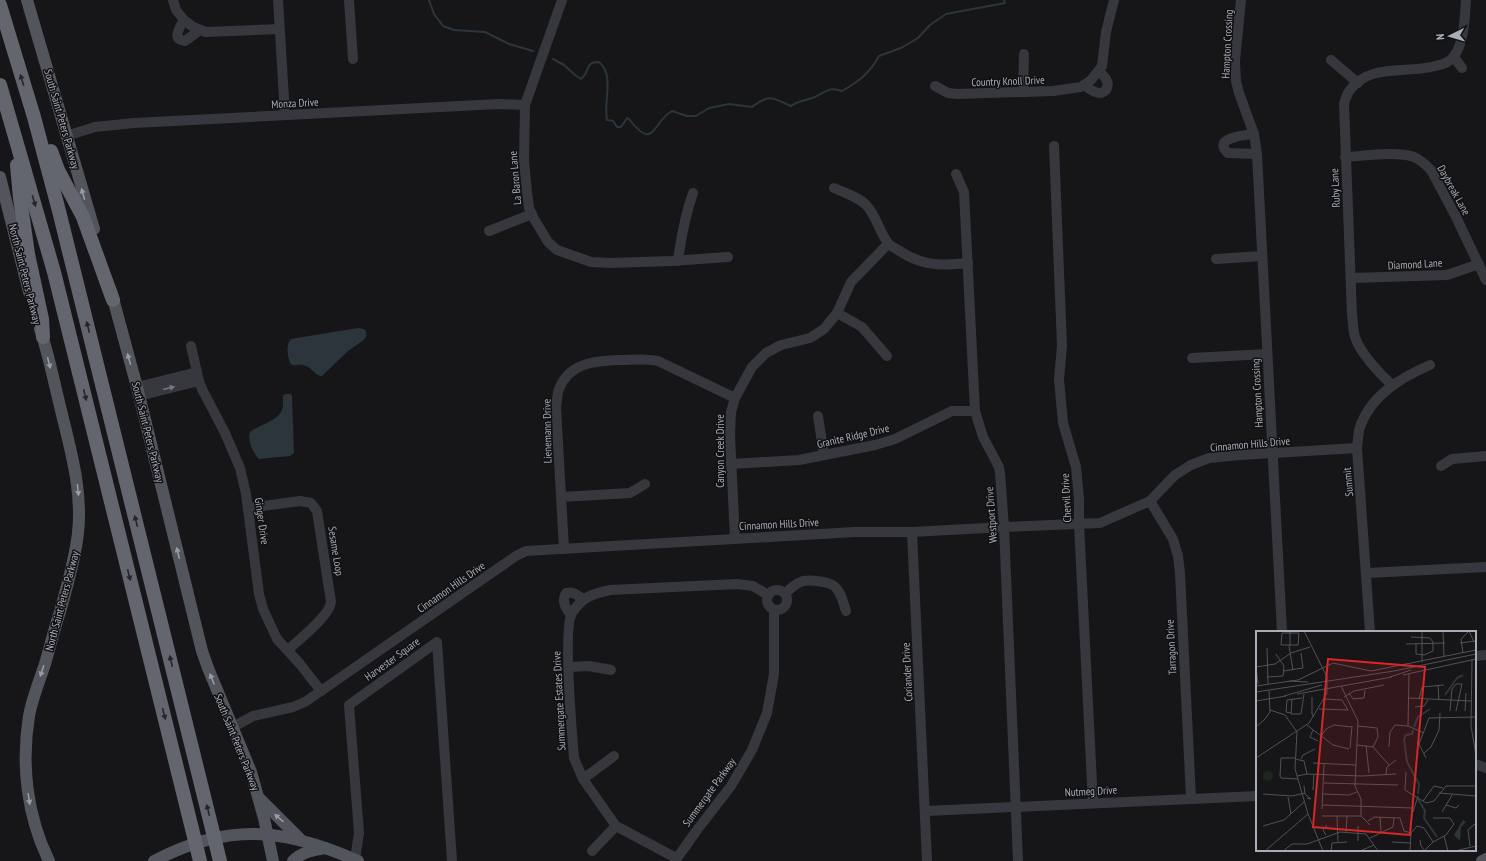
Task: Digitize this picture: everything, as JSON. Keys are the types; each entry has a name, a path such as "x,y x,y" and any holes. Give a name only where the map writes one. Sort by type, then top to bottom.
{"highway":[{"path":"0,5 34,117 70,254 220,861"},
{"path":"0,85 63,308 200,861"},
{"path":"34,117 48,140 58,170 83,217 113,300"},
{"path":"15,137 20,198 30,270 42,319 43,337"}],"main road":[{"name":"South Saint Peters Parkway","path":"27,0 100,252 138,391 202,651 251,772 259,797 273,861"},
{"name":"North Saint Peters Parkway","path":"0,177 37,321 43,337 76,472 79,507 75,554 45,664 35,692 29,716 26,740 25,761 28,796 36,831 48,861"},
{"path":"259,797 300,839"},
{"path":"154,861 181,848 207,840 230,835 267,834 300,839 328,848 356,860"},
{"path":"293,861 298,856 310,851 328,848"},
{"path":"1482,861 1486,859"}],"street":[{"path":"173,0 176,10 184,20 193,27 206,32 279,29"},
{"path":"278,0 284,115"},
{"path":"349,0 353,59"},
{"name":"La Baron Lane","path":"562,0 525,105 524,161 529,208 548,242 557,250 591,262 610,263 678,261 728,257"},
{"path":"1084,85 1098,93 1105,91 1108,86 1107,80 1099,71 1102,66 1106,32 1114,0"},
{"name":"Hampton Crossing","path":"1241,0 1235,61 1236,81 1254,134 1257,154 1282,631"},
{"path":"1462,68 1454,56 1463,32 1466,0"},
{"path":"184,20 177,33 177,38 180,40 185,41 200,30"},
{"path":"1023,92 1024,54"},
{"name":"Ruby Lane","path":"1392,385 1380,373 1360,348 1355,337 1352,315 1352,278 1345,156 1344,104 1349,91 1358,82 1373,73 1423,70 1442,65 1454,56"},
{"path":"1331,60 1358,82"},
{"name":"Country Knoll Drive","path":"935,86 948,93 957,94 1068,90 1081,87 1091,80 1099,71"},
{"name":"Monza Drive","path":"66,136 95,127 134,123 498,104 525,105"},
{"path":"1254,134 1229,139 1224,142 1223,145 1224,150 1228,153 1257,154"},
{"name":"Chervil Drive","path":"1054,146 1062,346 1059,379 1063,423 1076,467 1079,499 1093,803"},
{"name":"Daybreak Lane","path":"1345,156 1392,155 1412,157 1425,164 1431,170 1486,280"},
{"name":"Westport Drive","path":"956,174 964,192 975,411 983,437 999,467 1004,527 1018,861"},
{"path":"834,188 857,198 866,205 876,219 888,244 907,257 919,262 950,265 968,264"},
{"path":"678,261 682,231 693,193"},
{"path":"489,232 532,214"},
{"name":"Canyon Creek Drive","path":"735,539 731,464 731,412 735,398 752,367 766,353 781,346 810,338 824,329 837,313 851,282 888,244"},
{"path":"1216,259 1262,256"},
{"name":"Diamond Lane","path":"1352,278 1447,275 1479,264"},
{"path":"837,313 862,328 887,356"},
{"name":"Ginger Drive","path":"191,346 198,377 205,396 236,456 243,481 261,602 274,633 321,691"},
{"path":"1192,358 1267,354"},
{"name":"Lienemann Drive","path":"564,549 556,408 558,390 566,376 583,364 596,361 648,359 658,361 735,398"},
{"name":"Summit","path":"1370,631 1357,448 1359,430 1362,422 1374,404 1392,385 1410,374 1430,365"},
{"path":"138,391 198,377"},
{"name":"Granite Ridge Drive","path":"731,464 799,460 824,456 895,439 952,411 975,411"},
{"path":"818,416 824,456"},
{"name":"Cinnamon Hills Drive","path":"232,727 253,716 299,704 321,691 516,556 526,551 855,532 912,532 1100,523 1150,501 1175,475 1191,465 1209,458 1357,448"},
{"path":"1441,466 1452,459 1486,456"},
{"path":"562,497 630,493 645,484"},
{"name":"Sesame Loop","path":"248,508 300,501 311,503 318,511 331,607 326,614 288,650"},
{"name":"Tarragon Drive","path":"1150,501 1172,540 1178,556 1191,798"},
{"name":"Coriander Drive","path":"912,532 926,811 927,861"},
{"path":"1367,573 1486,567"},
{"path":"785,594 789,589 802,582 818,581 833,585 838,591 846,611"},
{"path":"571,615 563,602 566,593 570,592 583,599 591,595 610,590 737,584 753,586 768,595"},
{"path":"777,590 785,594 787,598 786,605 781,609 774,610 767,603 768,595 771,591 777,590"},
{"name":"Summergate Estates Drive","path":"583,599 571,615 568,634 574,758 583,779 616,826 675,860"},
{"name":"Summergate Parkway","path":"675,860 731,786 752,750 770,714 774,674 774,610"},
{"name":"Harvester Square","path":"356,860 359,833 349,705 437,642 452,861"},
{"path":"1476,656 1486,655"},
{"path":"569,667 589,666 611,670"},
{"path":"583,779 614,756"},
{"name":"Nutmeg Drive","path":"926,811 1256,796"},
{"path":"592,851 616,826"}],"shaded area":[{"path":"358,328 365,330 365,339 348,351 322,376 317,375 306,366 292,365 290,363 288,344 291,339"},
{"path":"285,394 291,394 292,397 294,453 290,456 259,459 251,446 249,438 250,432 270,422 278,415 283,406 283,396"}],"waterway":[{"path":"429,0 434,14 443,26 454,30 485,32 509,44 533,51"},
{"path":"553,59 564,65 581,79 586,73 589,65 594,62 599,62 604,67 608,81 607,120 613,121 617,127 621,127 627,118 637,129 648,134 652,132 665,116 672,111 687,116 696,116 709,108 729,104 752,107 768,98 775,99 791,106 831,89 842,91 863,76 872,67 879,56 901,48 918,38 930,25 946,14 1005,3 1004,0"}]}
